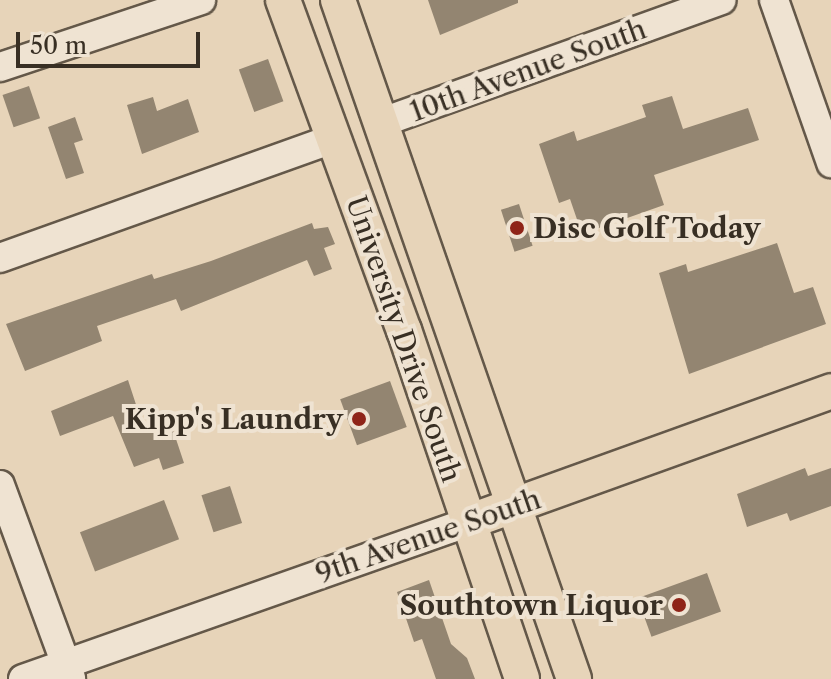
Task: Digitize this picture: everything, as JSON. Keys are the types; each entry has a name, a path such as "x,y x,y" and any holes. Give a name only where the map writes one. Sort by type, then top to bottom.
{"main road":[{"name":"University Drive South","path":"283,0 522,679"},
{"name":"University Drive South","path":"338,0 517,506 574,679"},
{"name":"9th Avenue South","path":"468,522 831,391"}],"street":[{"path":"0,67 201,0"},
{"name":"10th Avenue South","path":"380,123 721,0"},
{"path":"774,0 831,163"},
{"path":"0,258 333,139"},
{"path":"0,485 68,671"},
{"name":"9th Avenue South","path":"23,679 68,671 468,522"}],"building":[{"path":"428,0 518,0 518,3 440,35"},
{"path":"268,59 283,101 254,112 239,70"},
{"path":"29,86 40,118 14,127 3,95"},
{"path":"672,96 683,129 748,108 759,140 654,175 664,205 582,234 570,199 559,203 539,144 574,131 577,141 646,117 642,105"},
{"path":"153,97 157,111 188,99 199,132 142,154 127,105"},
{"path":"75,117 83,140 74,143 84,173 66,179 48,127"},
{"name":"Disc Golf Today","path":"519,204 533,246 515,252 501,210"},
{"path":"312,223 314,229 328,227 335,244 324,248 332,269 314,276 307,260 181,311 176,299 97,326 102,341 25,371 6,324 152,274 154,279 211,261"},
{"path":"777,243 794,293 813,287 826,324 689,374 659,273 686,264 688,272"},
{"path":"128,380 143,426 169,418 184,463 163,470 159,458 134,467 113,416 60,436 51,411"},
{"path":"390,381 407,427 357,445 340,399"},
{"path":"805,468 808,476 831,468 831,506 790,521 787,513 747,527 737,494"},
{"path":"230,486 242,523 214,532 201,495"},
{"path":"164,500 179,539 95,571 80,532"},
{"name":"Southtown Liquor","path":"707,573 721,612 651,637 637,598"},
{"path":"429,580 451,644 467,658 475,679 436,679 422,639 414,642 397,592"}],"place":[{"name":"Disc Golf Today","path":"517,228"},
{"name":"Kipp's Laundry","path":"359,419"},
{"name":"Southtown Liquor","path":"679,605"}]}
